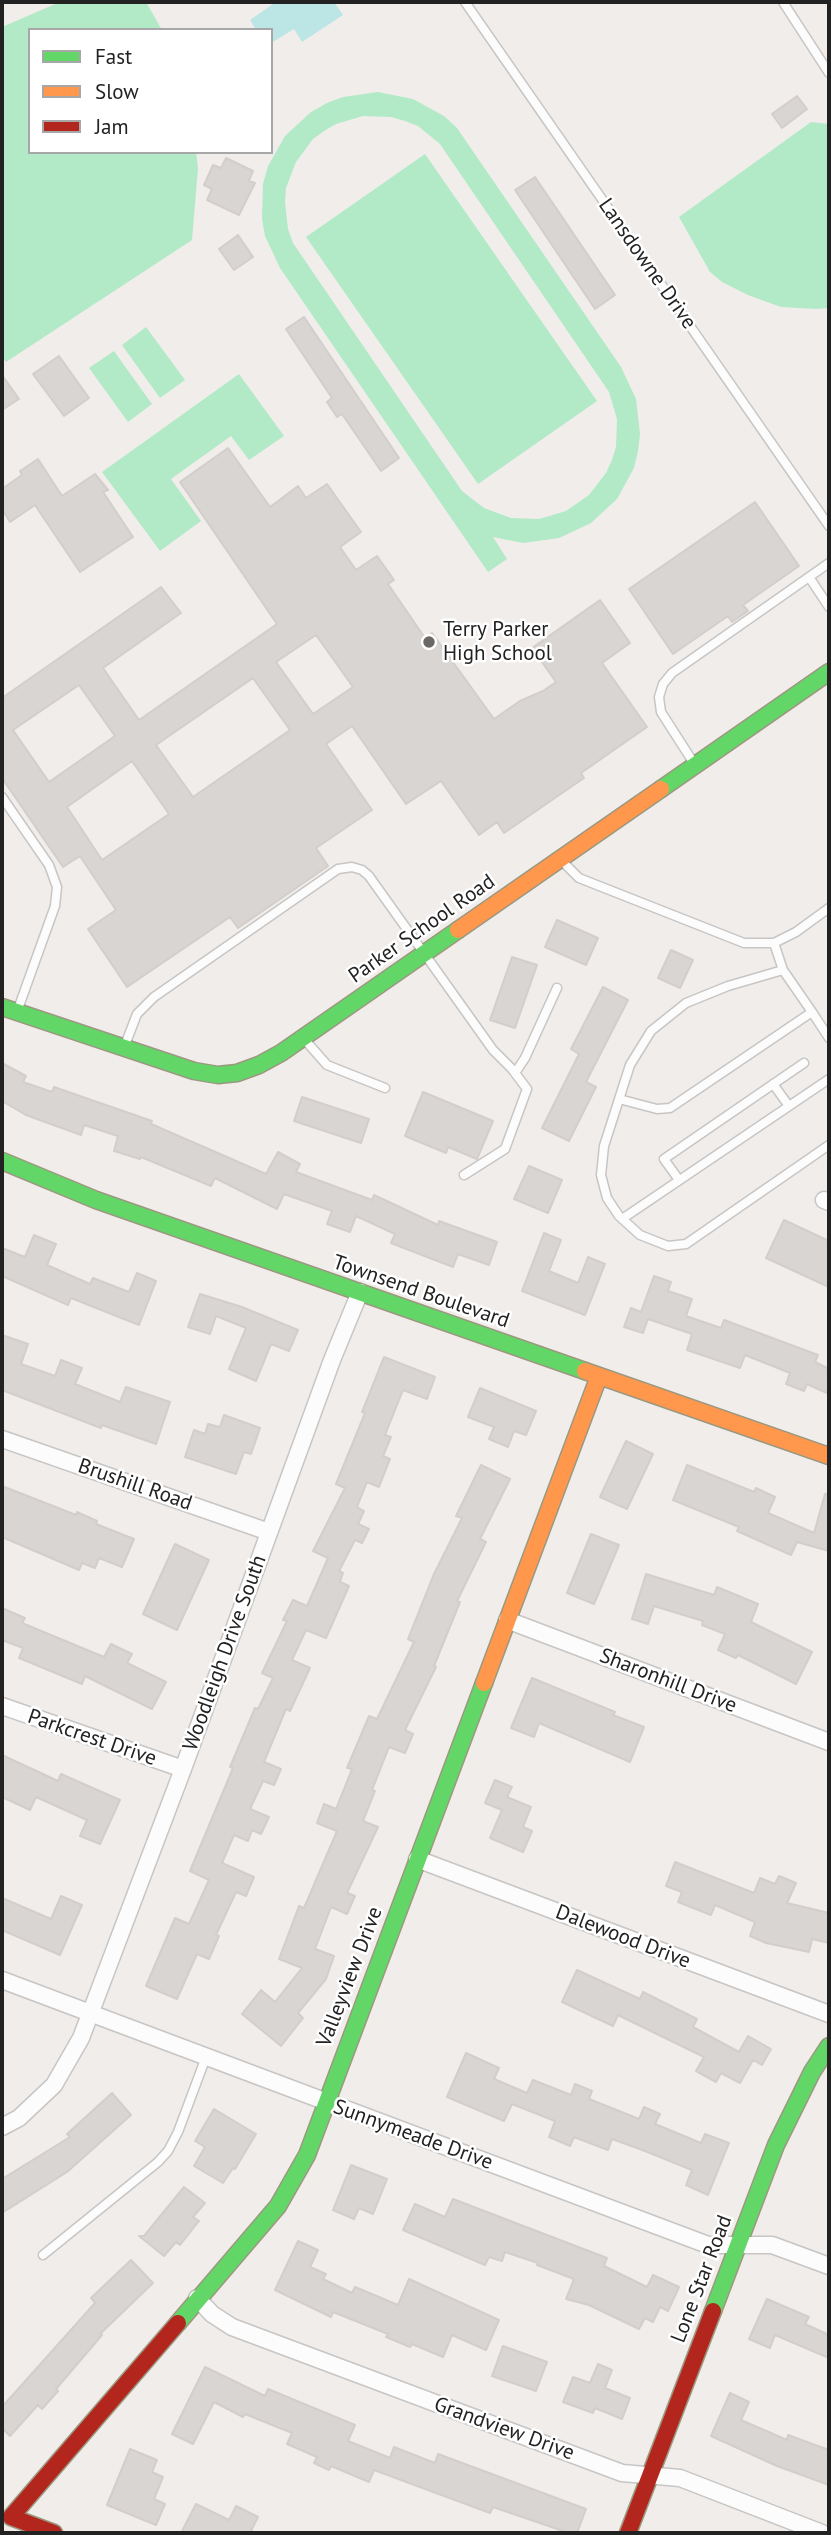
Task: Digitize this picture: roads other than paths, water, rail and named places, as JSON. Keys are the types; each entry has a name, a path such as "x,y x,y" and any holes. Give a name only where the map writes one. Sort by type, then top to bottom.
{"street":[{"name":"Parker School Road","path":"9,1010 194,1071 218,1075 237,1073 258,1065 303,1037 829,671"},
{"name":"Townsend Boulevard","path":"2,1161 96,1200 829,1456"},
{"name":"Woodleigh Drive South","path":"2,2127 19,2118 54,2085 91,2014 332,1360 360,1292"},
{"name":"Valleyview Drive","path":"54,2533 10,2517 278,2206 307,2155 599,1376"},
{"name":"Brushill Road","path":"2,1439 269,1532"},
{"name":"Sharonhill Drive","path":"507,1620 829,1742"},
{"name":"Parkcrest Drive","path":"2,1706 183,1769"},
{"name":"Dalewood Drive","path":"417,1859 829,2014"},
{"name":"Sunnymeade Drive","path":"2,1980 708,2245 772,2245 829,2266"},
{"name":"Lone Star Road","path":"628,2533 776,2145 812,2072 829,2046"},
{"name":"Grandview Drive","path":"197,2298 212,2315 232,2327 622,2473 680,2478 822,2533"}],"lane":[{"name":"Lansdowne Drive","path":"465,2 829,526"},
{"path":"783,2 829,73"},
{"path":"695,765 661,712 659,697 663,684 671,673 829,563"},
{"path":"809,577 829,607"},
{"path":"2,797 49,865 57,887 55,906 9,1010"},
{"path":"560,859 579,878 744,943 774,943 796,932 829,908"},
{"path":"124,1048 137,1014 153,996 338,869 345,867 362,870 369,876 493,1050 516,1073 527,1089 505,1149 464,1175"},
{"path":"774,943 783,970 829,1038"},
{"path":"783,970 729,986 686,1003 651,1031 631,1065 604,1146 601,1175 607,1198 622,1219 640,1235 668,1246 686,1244 829,1145"},
{"path":"516,1073 557,988"},
{"path":"619,1099 657,1109 670,1108 811,1012"},
{"path":"303,1037 327,1065 385,1088"},
{"path":"679,1180 664,1159 804,1063"},
{"path":"622,1219 829,1079"},
{"path":"773,1084 789,1106"},
{"path":"43,2255 168,2151 178,2132 206,2057"}],"water":[{"path":"276,2 334,2 343,15 302,42 294,29 273,42 273,28 255,28 250,20"}],"place":[{"name":"Terry Parker High School","path":"429,642"}]}
